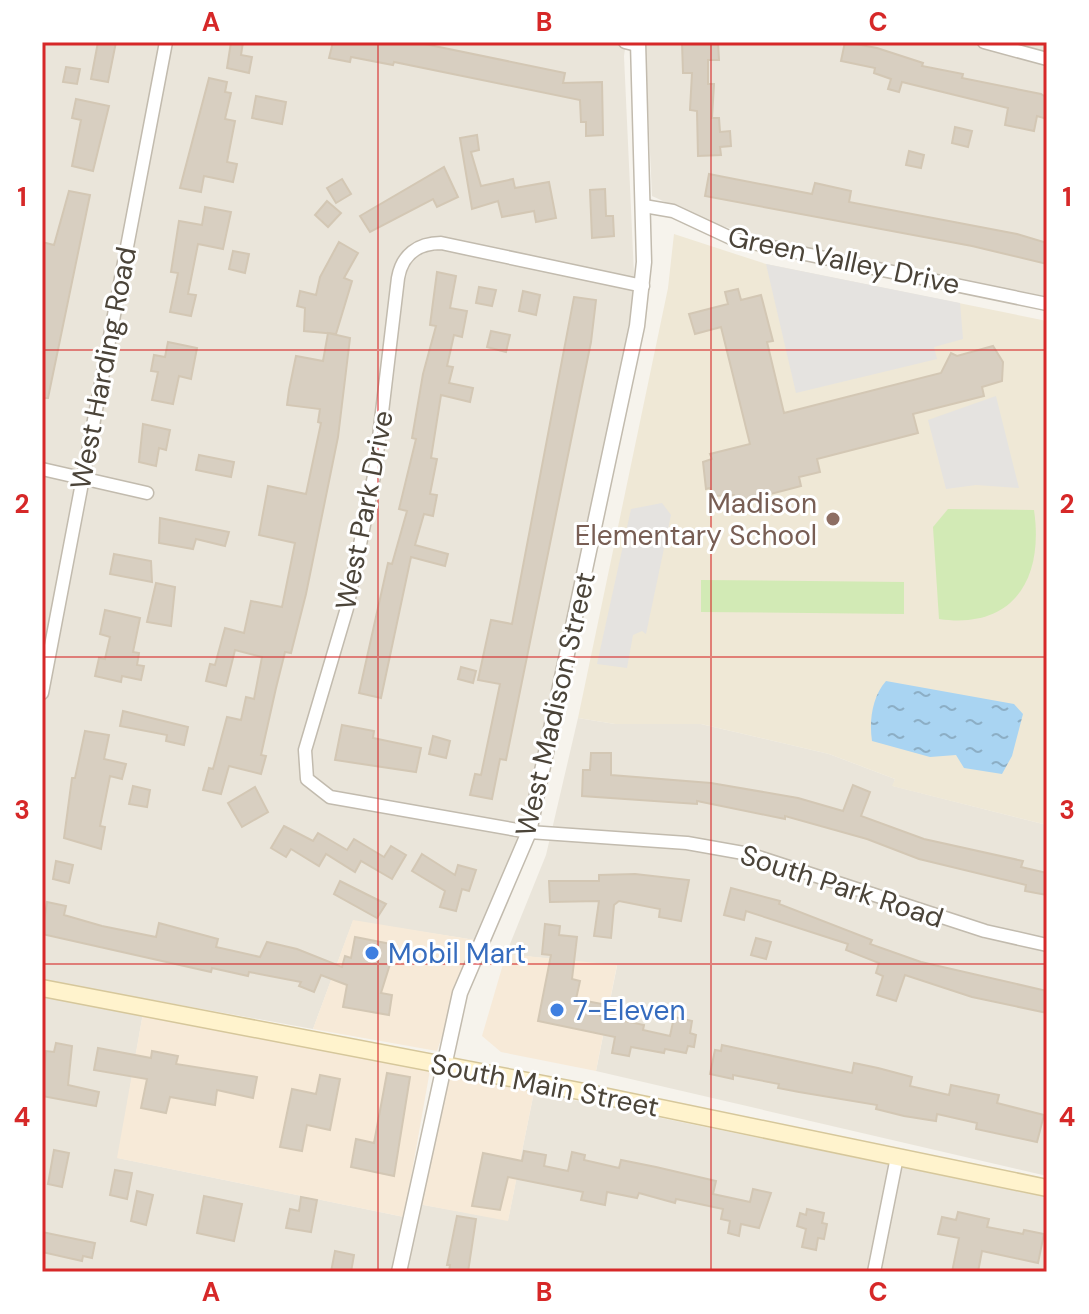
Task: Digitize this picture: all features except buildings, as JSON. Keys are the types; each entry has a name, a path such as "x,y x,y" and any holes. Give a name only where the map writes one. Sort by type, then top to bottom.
{"main road":[{"name":"South Main Street","path":"42,988 442,1064 1047,1188"}],"street":[{"name":"West Harding Road","path":"42,693 166,42"},
{"path":"984,42 1047,59"},
{"path":"633,43 644,206"},
{"name":"West Madison Street","path":"399,1272 442,1064 460,993 529,832 643,286 644,206"},
{"name":"Green Valley Drive","path":"644,206 673,211 733,239 1047,304"},
{"name":"West Park Drive","path":"307,779 305,750 347,608 372,485 399,268 414,249 441,243 643,286"},
{"path":"42,469 147,493"},
{"name":"South Park Road","path":"307,779 330,797 529,832 687,843 749,854 973,927 1047,945"},
{"path":"874,1272 897,1157"}],"shaded area":[{"path":"42,42 626,42 624,56 635,296 526,819 475,940 353,921 313,1029 42,980"},
{"path":"645,42 1047,42 1047,298 834,255 714,224 652,196"},
{"name":"Madison Elementary School","path":"674,234 766,264 1047,321 1047,825 892,786 895,779 829,754 701,724 615,724 578,718 668,288"},
{"path":"766,264 960,303 963,339 934,347 937,359 796,393"},
{"path":"996,396 1019,488 976,485 946,489 928,420"},
{"path":"662,503 671,515 646,634 642,631 633,635 627,668 597,664 631,509"},
{"path":"578,718 615,724 701,724 829,754 895,779 893,786 1047,825 1047,1176 596,1071 617,966 506,954 546,855"},
{"path":"353,920 475,940 437,1051 313,1029"},
{"path":"506,954 617,965 596,1071 501,1052 482,1036"},
{"path":"42,994 143,1013 118,1158 404,1217 393,1272 42,1272"},
{"path":"143,1013 430,1070 404,1217 117,1158"},
{"path":"444,1072 534,1092 508,1221 418,1204"},
{"path":"534,1092 1047,1197 1047,1272 405,1272 418,1204 508,1220"}],"green space":[{"path":"948,509 1034,510 1036,535 1028,577 1018,594 1005,607 987,616 965,620 939,619 933,527"},
{"path":"701,580 904,582 904,614 701,612"}],"water":[{"path":"886,681 1014,704 1023,714 1012,756 1002,774 964,768 956,755 930,757 872,741 873,710 877,694"}],"place":[{"name":"Madison Elementary School","path":"833,519"},
{"name":"Mobil Mart","path":"372,953"},
{"name":"7-Eleven","path":"557,1010"}]}
